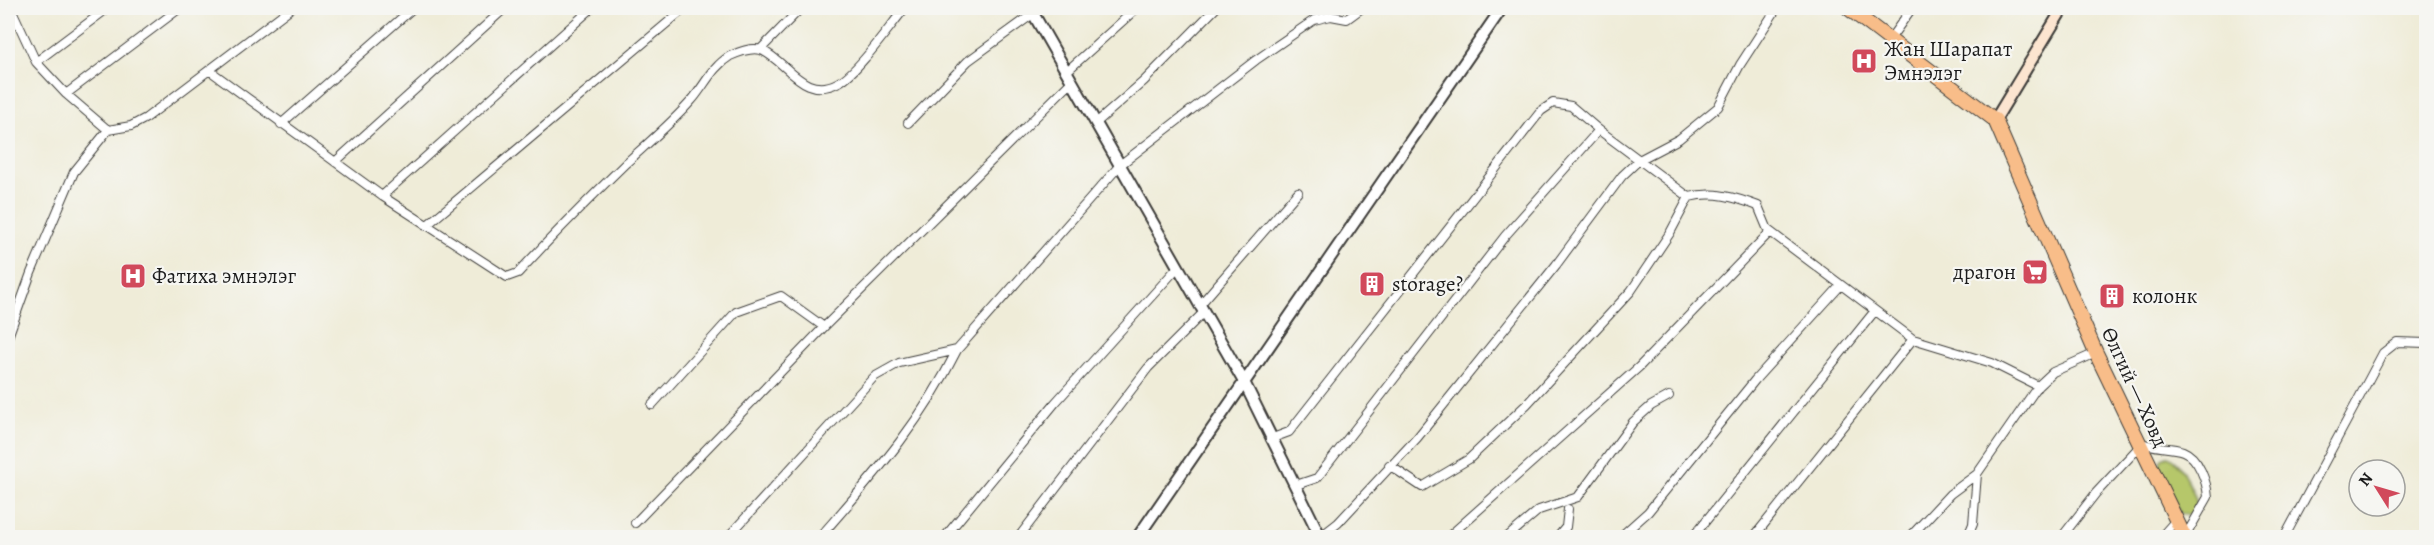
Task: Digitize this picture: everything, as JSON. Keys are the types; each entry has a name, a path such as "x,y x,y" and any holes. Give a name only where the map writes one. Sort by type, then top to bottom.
{"highway":[{"path":"1848,8 1995,120"},
{"name":"Өлгий — Ховд","path":"1995,120 2096,353 2138,444 2185,537"}],"main road":[{"path":"1995,120 2063,8"}],"street":[{"path":"11,8 36,62 66,94 108,130"},
{"path":"36,62 108,8"},
{"path":"66,94 180,8"},
{"path":"8,337 31,273 74,172 108,130 131,126 146,118 291,8"},
{"path":"281,124 413,8"},
{"path":"336,162 505,8"},
{"path":"382,196 592,8"},
{"path":"426,226 685,8"},
{"path":"760,50 801,8"},
{"path":"209,70 382,196 507,277 518,273 570,217 693,100 716,68 744,50 760,50 809,85 826,88 841,82 855,68 905,8"},
{"path":"634,523 1137,8"},
{"path":"1096,123 1144,81 1216,8"},
{"path":"819,537 908,432 928,404 957,350 1120,165 1256,60 1314,20 1331,16 1347,20 1362,8"},
{"path":"1137,537 1502,8"},
{"path":"908,123 968,61 1035,9 1096,123 1244,382 1270,439 1296,485 1321,537 1338,523 1389,465 1417,438 1556,265 1622,176 1639,160 1679,139 1718,107 1740,65 1777,8"},
{"path":"1890,39 1912,8"},
{"path":"1270,439 1289,432 1541,111 1553,103 1571,106 1599,130 1689,197"},
{"path":"1296,485 1317,478 1505,236 1599,130"},
{"path":"1018,537 1148,368 1201,309 1298,192"},
{"path":"1389,465 1422,487 1469,459 1527,404 1631,291 1670,233 1689,197 1701,194 1731,196 1758,206 1770,232 1913,339 1992,363 2038,386"},
{"path":"1447,537 1640,367 1770,232"},
{"path":"944,537 1055,403 1178,267"},
{"path":"1619,537 1647,512 1755,380 1841,285"},
{"path":"652,405 736,312 781,296 824,327"},
{"path":"1692,537 1874,312"},
{"path":"1753,537 1913,339"},
{"path":"2284,537 2383,353 2397,342 2427,343"},
{"path":"727,537 874,377 899,363 957,350"},
{"path":"1909,537 1950,494 1977,474 2038,386 2053,372 2096,353"},
{"path":"1506,537 1539,510 1578,497 1633,422 1651,406 1669,396"},
{"path":"2061,537 2138,444 2184,452 2196,464 2204,478 2208,497 2185,537"},
{"path":"1967,537 1973,524 1977,474"},
{"path":"1557,537 1566,527 1568,509"},
{"path":"2160,537 2176,520"}],"green space":[{"path":"2167,456 2181,470 2194,495 2197,508 2189,515 2179,512 2159,466 2162,458"}],"place":[{"name":"Жан Шарапат Эмнэлэг","path":"1864,61"},
{"name":"драгон","path":"2035,272"},
{"name":"Фатиха эмнэлэг","path":"133,276"},
{"name":"storage?","path":"1372,284"},
{"name":"колонк","path":"2112,296"}]}
